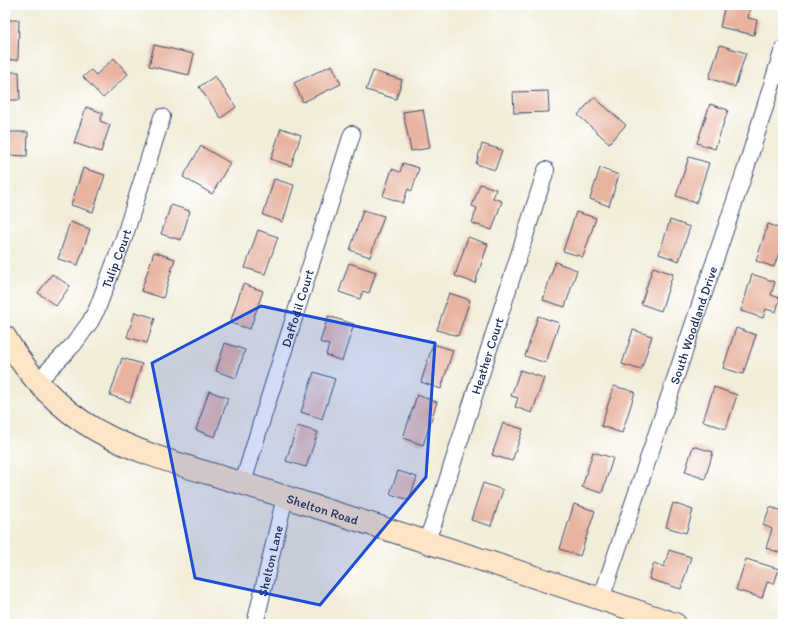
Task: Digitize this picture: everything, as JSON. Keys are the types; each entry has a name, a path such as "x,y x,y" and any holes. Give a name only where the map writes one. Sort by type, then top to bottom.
{"street":[{"name":"South Woodland Drive","path":"601,599 747,165 783,49"},
{"name":"Tulip Court","path":"37,382 74,344 90,322 97,309 124,238 162,117"},
{"name":"Daffodil Court","path":"243,483 352,134"},
{"name":"Heather Court","path":"426,541 434,522 546,170"},
{"name":"Shelton Road","path":"5,337 37,382 72,414 96,430 123,444 163,460 243,483 426,541 675,624"},
{"name":"Shelton Lane","path":"255,624 285,497"}],"highlighted area":[{"path":"261,306 435,343 426,477 320,605 195,578 152,363"}],"building":[{"path":"725,5 750,7 748,18 757,20 754,35 720,27"},
{"path":"5,20 19,20 18,60 5,60"},
{"path":"154,45 194,54 189,75 149,66"},
{"path":"720,45 746,53 735,87 709,78"},
{"path":"114,58 128,74 103,98 83,77 91,70 96,75"},
{"path":"332,65 341,84 303,102 294,83"},
{"path":"373,71 402,80 396,99 366,90"},
{"path":"5,72 19,72 20,100 5,100"},
{"path":"215,76 236,107 221,118 199,87"},
{"path":"548,91 549,112 514,113 513,92"},
{"path":"594,97 626,125 609,143 578,115"},
{"path":"710,104 728,110 715,149 697,143"},
{"path":"86,107 103,113 100,121 110,125 101,152 74,143"},
{"path":"423,109 430,148 411,151 403,112"},
{"path":"281,128 301,135 291,166 271,159"},
{"path":"7,132 28,132 27,156 7,155"},
{"path":"482,144 502,150 495,170 476,164"},
{"path":"201,146 230,163 212,194 183,177"},
{"path":"689,157 709,163 696,203 676,196"},
{"path":"403,163 419,168 412,191 408,189 403,203 383,196 392,169 400,172"},
{"path":"83,168 105,175 93,212 71,205"},
{"path":"600,168 619,175 609,206 590,199"},
{"path":"274,179 294,185 283,222 263,215"},
{"path":"480,184 496,189 493,198 502,201 492,230 472,223 477,208 472,206"},
{"path":"171,205 190,211 181,240 161,234"},
{"path":"363,210 384,216 370,257 350,250"},
{"path":"576,212 596,218 583,257 563,251"},
{"path":"670,220 690,227 679,261 659,254"},
{"path":"70,222 90,229 78,265 58,259"},
{"path":"768,224 783,229 783,240 774,267 756,261"},
{"path":"258,230 278,237 265,274 245,268"},
{"path":"468,237 488,244 475,283 455,276"},
{"path":"154,252 175,259 163,298 141,291"},
{"path":"555,262 577,270 565,307 543,300"},
{"path":"349,263 376,272 369,293 363,291 360,299 339,292"},
{"path":"653,267 673,274 661,311 641,304"},
{"path":"52,274 70,286 56,306 38,293"},
{"path":"752,274 775,282 771,295 780,298 776,312 766,309 763,318 741,311"},
{"path":"243,284 263,291 250,329 230,323"},
{"path":"449,293 470,300 458,336 437,330"},
{"path":"135,312 155,318 147,343 127,337"},
{"path":"328,316 354,324 342,361 326,355 329,345 320,342"},
{"path":"538,316 559,323 546,363 525,356"},
{"path":"736,328 756,335 743,374 723,368"},
{"path":"633,330 652,336 641,370 622,364"},
{"path":"225,343 245,350 236,378 216,371"},
{"path":"433,344 453,350 441,389 421,382"},
{"path":"122,358 142,364 130,402 110,395"},
{"path":"520,370 544,378 532,413 515,407 518,398 511,396"},
{"path":"314,372 335,379 322,419 301,412"},
{"path":"614,386 635,392 622,433 601,426"},
{"path":"714,387 737,395 726,429 703,421"},
{"path":"209,391 228,398 215,437 196,430"},
{"path":"417,395 437,402 423,445 403,438"},
{"path":"503,423 523,429 512,461 492,455"},
{"path":"297,426 318,432 306,467 286,461"},
{"path":"693,446 713,452 705,479 685,472"},
{"path":"593,452 613,458 602,493 582,487"},
{"path":"398,471 417,477 409,500 390,494"},
{"path":"483,483 503,490 491,526 471,520"},
{"path":"673,503 693,510 686,533 666,527"},
{"path":"574,504 595,511 580,556 560,549"},
{"path":"770,507 783,511 783,554 766,548 772,529 763,525"},
{"path":"669,550 691,557 681,589 649,579 654,563 664,567"},
{"path":"746,559 779,569 774,584 767,582 762,598 736,590"}]}
